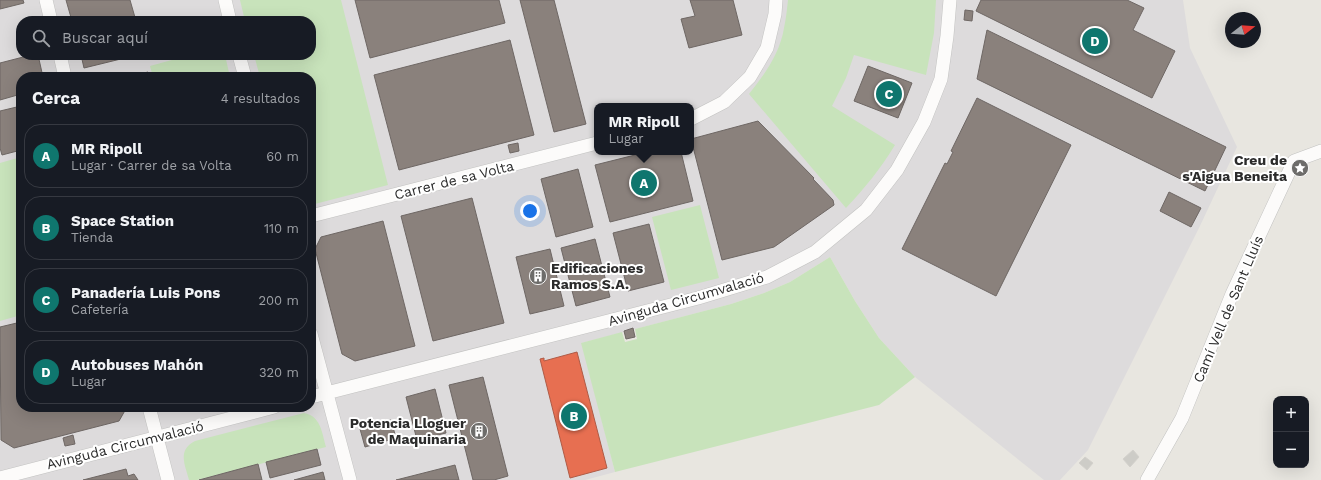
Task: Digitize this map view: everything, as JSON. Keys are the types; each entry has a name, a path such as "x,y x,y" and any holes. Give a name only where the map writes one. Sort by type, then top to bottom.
{"street":[{"path":"46,0 50,16"},
{"path":"225,0 229,16"},
{"path":"694,117 724,102 750,77 767,48 775,14 776,0"},
{"name":"Avinguda Circumvalació","path":"316,396 698,298 767,277 815,252 866,210 897,170 924,122 941,79 950,0"},
{"path":"61,60 64,72"},
{"path":"240,60 244,72"},
{"name":"Carrer de sa Volta","path":"316,215 594,144"},
{"name":"Camí Vell de Sant Lluís","path":"1147,480 1182,418 1232,294 1294,161 1321,151"},
{"path":"316,352 350,480"},
{"path":"150,412 168,480"},
{"name":"Avinguda Circumvalació","path":"0,478 254,412"}],"shaded area":[{"path":"0,0 1183,0 1190,48 1237,147 1199,228 1088,450 1060,480 1044,480 915,377 879,338 855,301 830,257 790,282 764,293 731,304 582,343 615,472 585,480 0,480"}],"green space":[{"path":"240,0 341,0 388,185 316,204 316,72 259,72 255,60 316,60 316,16 244,16"},
{"path":"788,0 936,0 934,33 926,75 854,55 846,78 832,106 895,145 872,178 846,208 749,94 771,63 779,46 785,25"},
{"path":"172,60 226,60 229,72 152,72 150,66"},
{"path":"16,158 16,316 0,321 0,163"},
{"path":"700,205 719,278 671,290 652,217"},
{"path":"830,257 855,301 879,338 915,377 879,405 615,472 581,343 622,332 625,342 637,339 635,329 731,304 764,293 790,282"},
{"path":"304,413 310,415 317,421 322,431 326,447 197,480 189,480 184,463 184,453 189,445 195,441"}],"building: Comercios":[{"path":"577,352 607,468 570,478 540,359 544,358 544,361"}],"building: Industria":[{"path":"0,0 23,0 24,3 0,9"},
{"path":"66,0 130,0 135,16 71,16"},
{"path":"355,0 499,0 505,23 370,58"},
{"path":"520,0 554,0 586,124 554,132"},
{"path":"690,0 733,0 742,35 689,48 681,19 695,16"},
{"path":"981,0 1127,0 1144,8 1133,30 1175,51 1152,98 976,11"},
{"path":"965,10 973,11 972,21 964,20"},
{"path":"987,30 1226,147 1205,191 977,79"},
{"path":"510,40 534,135 399,170 374,75"},
{"path":"16,59 39,60 42,72 16,72 16,95 0,100 0,63"},
{"path":"82,60 117,60 84,68"},
{"path":"868,66 912,83 898,118 854,101"},
{"path":"977,98 1071,145 996,296 902,249 945,163 947,164 953,152 951,151"},
{"path":"16,107 16,151 2,155 0,148 0,111"},
{"path":"758,121 814,178 813,179 833,200 834,205 774,247 722,260 694,151 694,138"},
{"path":"518,143 519,151 510,153 508,145"},
{"path":"635,155 682,155 693,201 610,222 595,165"},
{"path":"578,169 593,227 556,237 541,179"},
{"path":"1169,192 1201,208 1191,227 1160,211"},
{"path":"472,198 504,323 433,341 401,216"},
{"path":"383,221 415,346 355,361 342,354 316,253 316,247 321,237"},
{"path":"649,224 664,282 628,291 613,233"},
{"path":"595,239 610,297 576,306 561,248"},
{"name":"Edificaciones Ramos S.A.","path":"550,249 564,306 530,314 516,257"},
{"path":"16,323 16,412 124,412 119,421 14,448 1,440 0,327"},
{"path":"633,328 635,337 626,339 624,331"},
{"name":"Potencia Lloguer de Maquinaria","path":"483,377 508,476 494,480 473,480 449,385"},
{"path":"435,389 446,433 417,440 406,397"},
{"path":"391,420 396,438 365,447 360,429"},
{"path":"73,435 75,444 65,446 63,438"},
{"path":"317,449 321,465 270,478 266,462"},
{"path":"258,464 262,480 199,480"},
{"path":"455,465 459,480 396,480"},
{"path":"126,469 128,476 134,474 138,480 83,480"},
{"path":"323,472 325,480 294,480"}],"building: Otros":[{"path":"1133,450 1139,457 1130,467 1123,459"},
{"path":"1085,457 1093,463 1087,470 1079,463"}],"place":[{"name":"Autobuses Mahón","path":"1095,41"},
{"name":"Panadería Luis Pons","path":"889,94"},
{"name":"Creu de s'Aigua Beneita","path":"1300,168"},
{"name":"MR Ripoll","path":"644,183"},
{"name":"Edificaciones Ramos S.A.","path":"538,276"},
{"name":"Space Station","path":"574,416"},
{"name":"Potencia Lloguer de Maquinaria","path":"479,431"}]}
